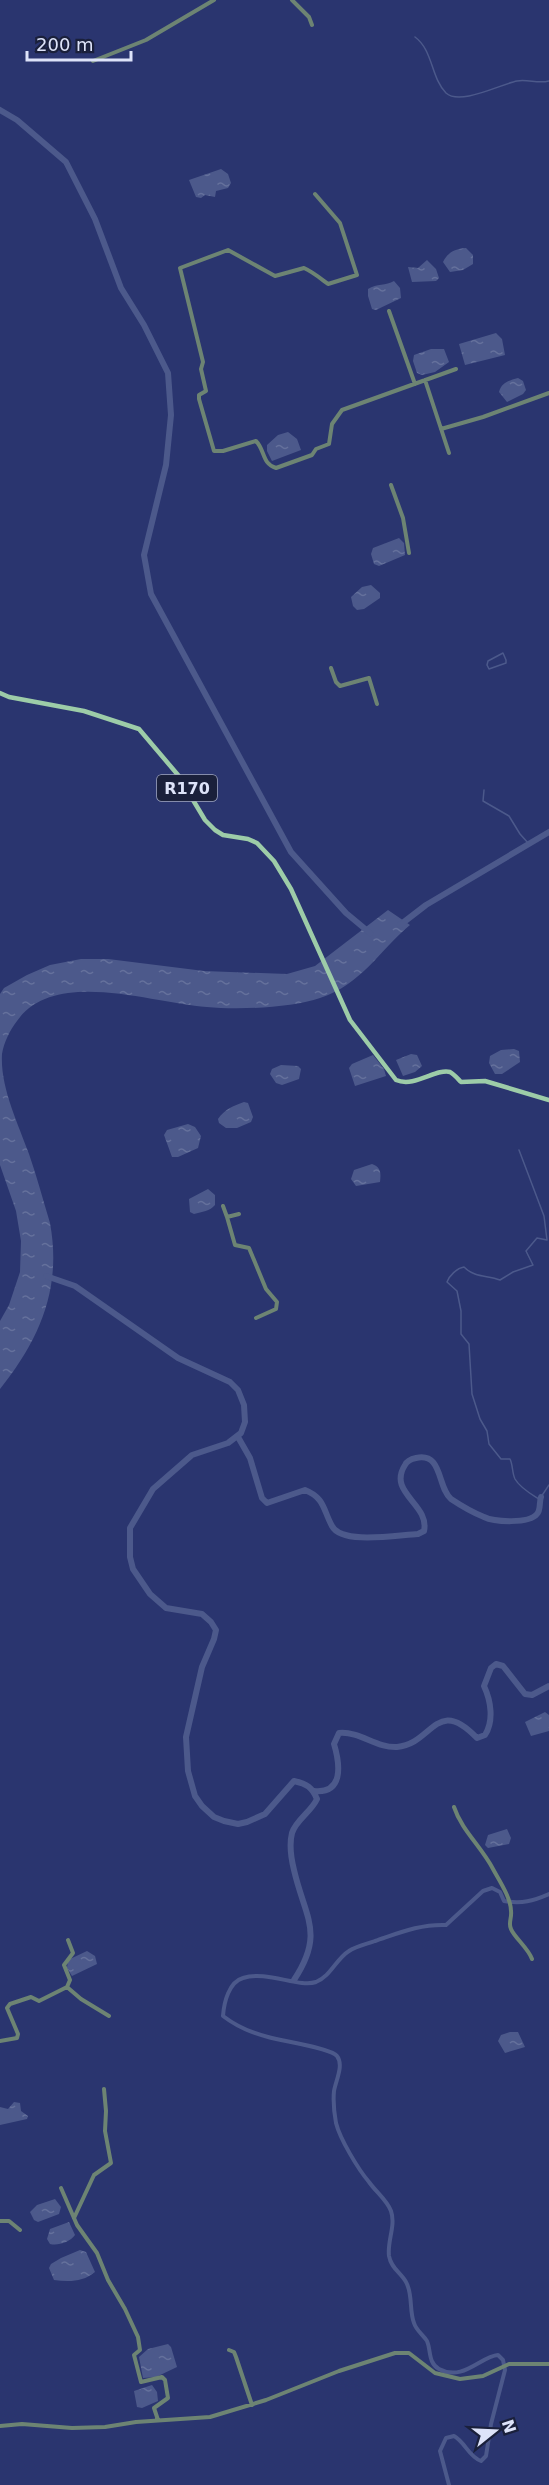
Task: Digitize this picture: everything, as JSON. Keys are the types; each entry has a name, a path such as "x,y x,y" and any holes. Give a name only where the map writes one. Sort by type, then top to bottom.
{"main road":[{"name":"R170","path":"0,693 9,697 84,711 139,729 178,775 205,820 215,830 224,835 257,843 274,861 291,889 350,1020 396,1080 402,1082 449,1072 461,1082 484,1081 549,1100"}],"street":[{"path":"93,61 146,40 214,0"},
{"path":"292,0 309,17 312,25"},
{"path":"315,194 340,223 357,275 328,284 304,268 275,276 228,249 180,268 203,362 201,369 207,391 199,395 199,399 214,451 224,451 256,441 265,460 276,468 312,455 316,449 329,444 332,424 342,410 456,369"},
{"path":"389,311 415,384"},
{"path":"425,380 449,453"},
{"path":"441,429 483,417 549,393"},
{"path":"391,485 403,518 409,553"},
{"path":"331,668 340,686 369,678 377,704"},
{"path":"224,1206 235,1245 249,1248 266,1289 276,1297 276,1309 256,1318"},
{"path":"227,1217 239,1214"},
{"path":"454,1807 462,1827 470,1834 493,1868 512,1911 509,1921 511,1931 520,1940 532,1959"},
{"path":"0,2041 17,2038 18,2034 8,2006 31,1997 40,2000 67,1987 70,1980 64,1965 73,1953 68,1940"},
{"path":"67,1987 88,2005 109,2016"},
{"path":"74,2219 94,2175 111,2163 105,2131 104,2089"},
{"path":"61,2188 74,2219 97,2253 108,2280 133,2325 140,2350 134,2355 141,2382 162,2377 165,2380 168,2398 154,2408 159,2421"},
{"path":"0,2221 9,2222 20,2230"},
{"path":"229,2350 234,2352 252,2405"},
{"path":"0,2426 22,2424 72,2428 105,2427 210,2417 252,2405 339,2371 395,2353 409,2353 435,2373 460,2379 483,2376 508,2364 549,2364"}],"water":[{"path":"221,169 228,174 231,183 228,188 216,191 215,197 205,195 201,198 196,197 189,180"},
{"path":"466,248 473,255 473,264 463,270 450,272 443,262 447,256 458,249"},
{"path":"427,260 436,269 439,278 436,281 412,282 408,267 418,268"},
{"path":"394,281 400,288 401,298 376,310 372,309 368,289"},
{"path":"496,333 502,339 505,355 465,365 459,344"},
{"path":"431,349 444,349 449,362 435,372 422,375 417,373 413,361 414,355"},
{"path":"518,378 523,381 526,390 507,402 499,392 500,389 506,382"},
{"path":"288,432 297,439 301,450 272,461 267,445 278,435"},
{"path":"399,538 404,543 405,555 379,566 374,564 371,554 373,548"},
{"path":"371,585 380,593 380,598 364,609 357,610 353,606 351,597 362,587"},
{"path":"388,910 410,925 358,976 335,992 320,998 280,1006 233,1008 185,1005 134,996 80,992 55,996 34,1005 17,1021 3,1050 2,1066 11,1105 50,1223 53,1269 50,1291 37,1332 0,1389 0,1321 9,1305 20,1272 21,1241 16,1211 0,1165 0,994 4,988 50,965 81,959 108,959 204,971 287,974 315,966"},
{"path":"501,1050 519,1051 520,1062 502,1074 495,1074 489,1063 490,1056"},
{"path":"411,1054 417,1055 422,1066 415,1072 403,1076 396,1060"},
{"path":"373,1055 384,1069 386,1076 355,1086 349,1068 352,1064"},
{"path":"281,1065 298,1066 301,1069 299,1079 282,1085 276,1083 270,1074 272,1069"},
{"path":"244,1102 248,1103 253,1117 251,1122 237,1128 226,1128 219,1123 218,1119 223,1113"},
{"path":"188,1124 195,1127 201,1136 198,1148 178,1157 172,1157 164,1135 167,1130"},
{"path":"372,1164 380,1171 380,1182 356,1186 351,1179 354,1170"},
{"path":"208,1189 215,1195 215,1205 203,1212 194,1214 190,1212 189,1199"},
{"path":"545,1712 549,1715 549,1731 531,1736 525,1722"},
{"path":"507,1829 511,1838 509,1844 488,1848 485,1845 488,1835"},
{"path":"87,1951 95,1956 97,1964 72,1976 67,1968 68,1960"},
{"path":"518,2032 525,2047 505,2053 498,2041 501,2035"},
{"path":"14,2102 20,2103 21,2111 28,2116 27,2119 0,2125 0,2107 8,2109"},
{"path":"55,2199 61,2207 59,2214 38,2222 34,2220 30,2212 37,2205"},
{"path":"69,2222 75,2235 64,2243 50,2244 47,2239 50,2229"},
{"path":"80,2250 86,2252 95,2272 86,2278 76,2280 54,2280 49,2268 51,2264"},
{"path":"168,2344 177,2367 156,2377 143,2378 139,2357 148,2349"},
{"path":"152,2385 157,2392 158,2401 142,2408 137,2407 134,2391"}],"waterway":[{"path":"415,37 429,56 441,87 452,96 470,96 517,81 549,81"},
{"path":"0,110 17,120 66,162 95,219 121,288 144,325 168,373 171,415 166,465 144,555 151,594 291,852 346,913 370,933"},
{"path":"503,653 506,663 489,669 488,661 503,653"},
{"path":"484,790 483,801 509,816 529,844"},
{"path":"400,925 426,905 549,832"},
{"path":"519,1150 544,1216 547,1240 537,1238 526,1251 533,1265 513,1272 500,1280 477,1275 464,1267 454,1273 447,1282 457,1291 461,1311 461,1334 469,1344 472,1394 480,1419 487,1431 489,1444 501,1459 510,1459 517,1482 539,1499"},
{"path":"46,1276 75,1286 178,1358 230,1382 238,1390 244,1405 245,1422 241,1433 228,1443 192,1455 153,1489 130,1528 130,1557 133,1569 150,1594 166,1608 202,1614 216,1630 202,1667 186,1737 188,1771 195,1796 202,1806 214,1817 238,1824 265,1814 294,1781 308,1787 317,1799 297,1824 291,1838 292,1861 310,1925 311,1937 309,1950 294,1980"},
{"path":"238,1437 250,1458 262,1498 267,1503 305,1490 320,1501 332,1526 338,1532 347,1535 371,1538 418,1534 424,1531 421,1513 401,1483 405,1465 409,1460 416,1458 431,1460 451,1499 489,1519 511,1521 533,1517 538,1512 541,1497"},
{"path":"541,1497 549,1485"},
{"path":"314,1791 324,1791 335,1783 338,1776 338,1760 334,1744 339,1733 354,1734 382,1745 397,1747 409,1744 443,1721 452,1721 463,1726 477,1738 485,1735 490,1724 490,1704 484,1686 491,1668 496,1664 503,1666 525,1694 532,1695 549,1686"},
{"path":"449,2485 440,2451 446,2438 454,2436 481,2461 486,2456 491,2424 505,2370 503,2360 498,2355 492,2356 464,2371 456,2372 439,2369 433,2363 427,2341 414,2323 408,2287 390,2260 393,2222 391,2211 355,2162 336,2123 334,2095 340,2064 337,2056 326,2050 274,2039 250,2031 223,2016 228,1993 234,1984 243,1978 262,1976 301,1983 316,1982 326,1976 344,1954 355,1948 410,1930 446,1925 483,1891 492,1888 500,1892 504,1901 516,1902 532,1900 549,1894"}]}
